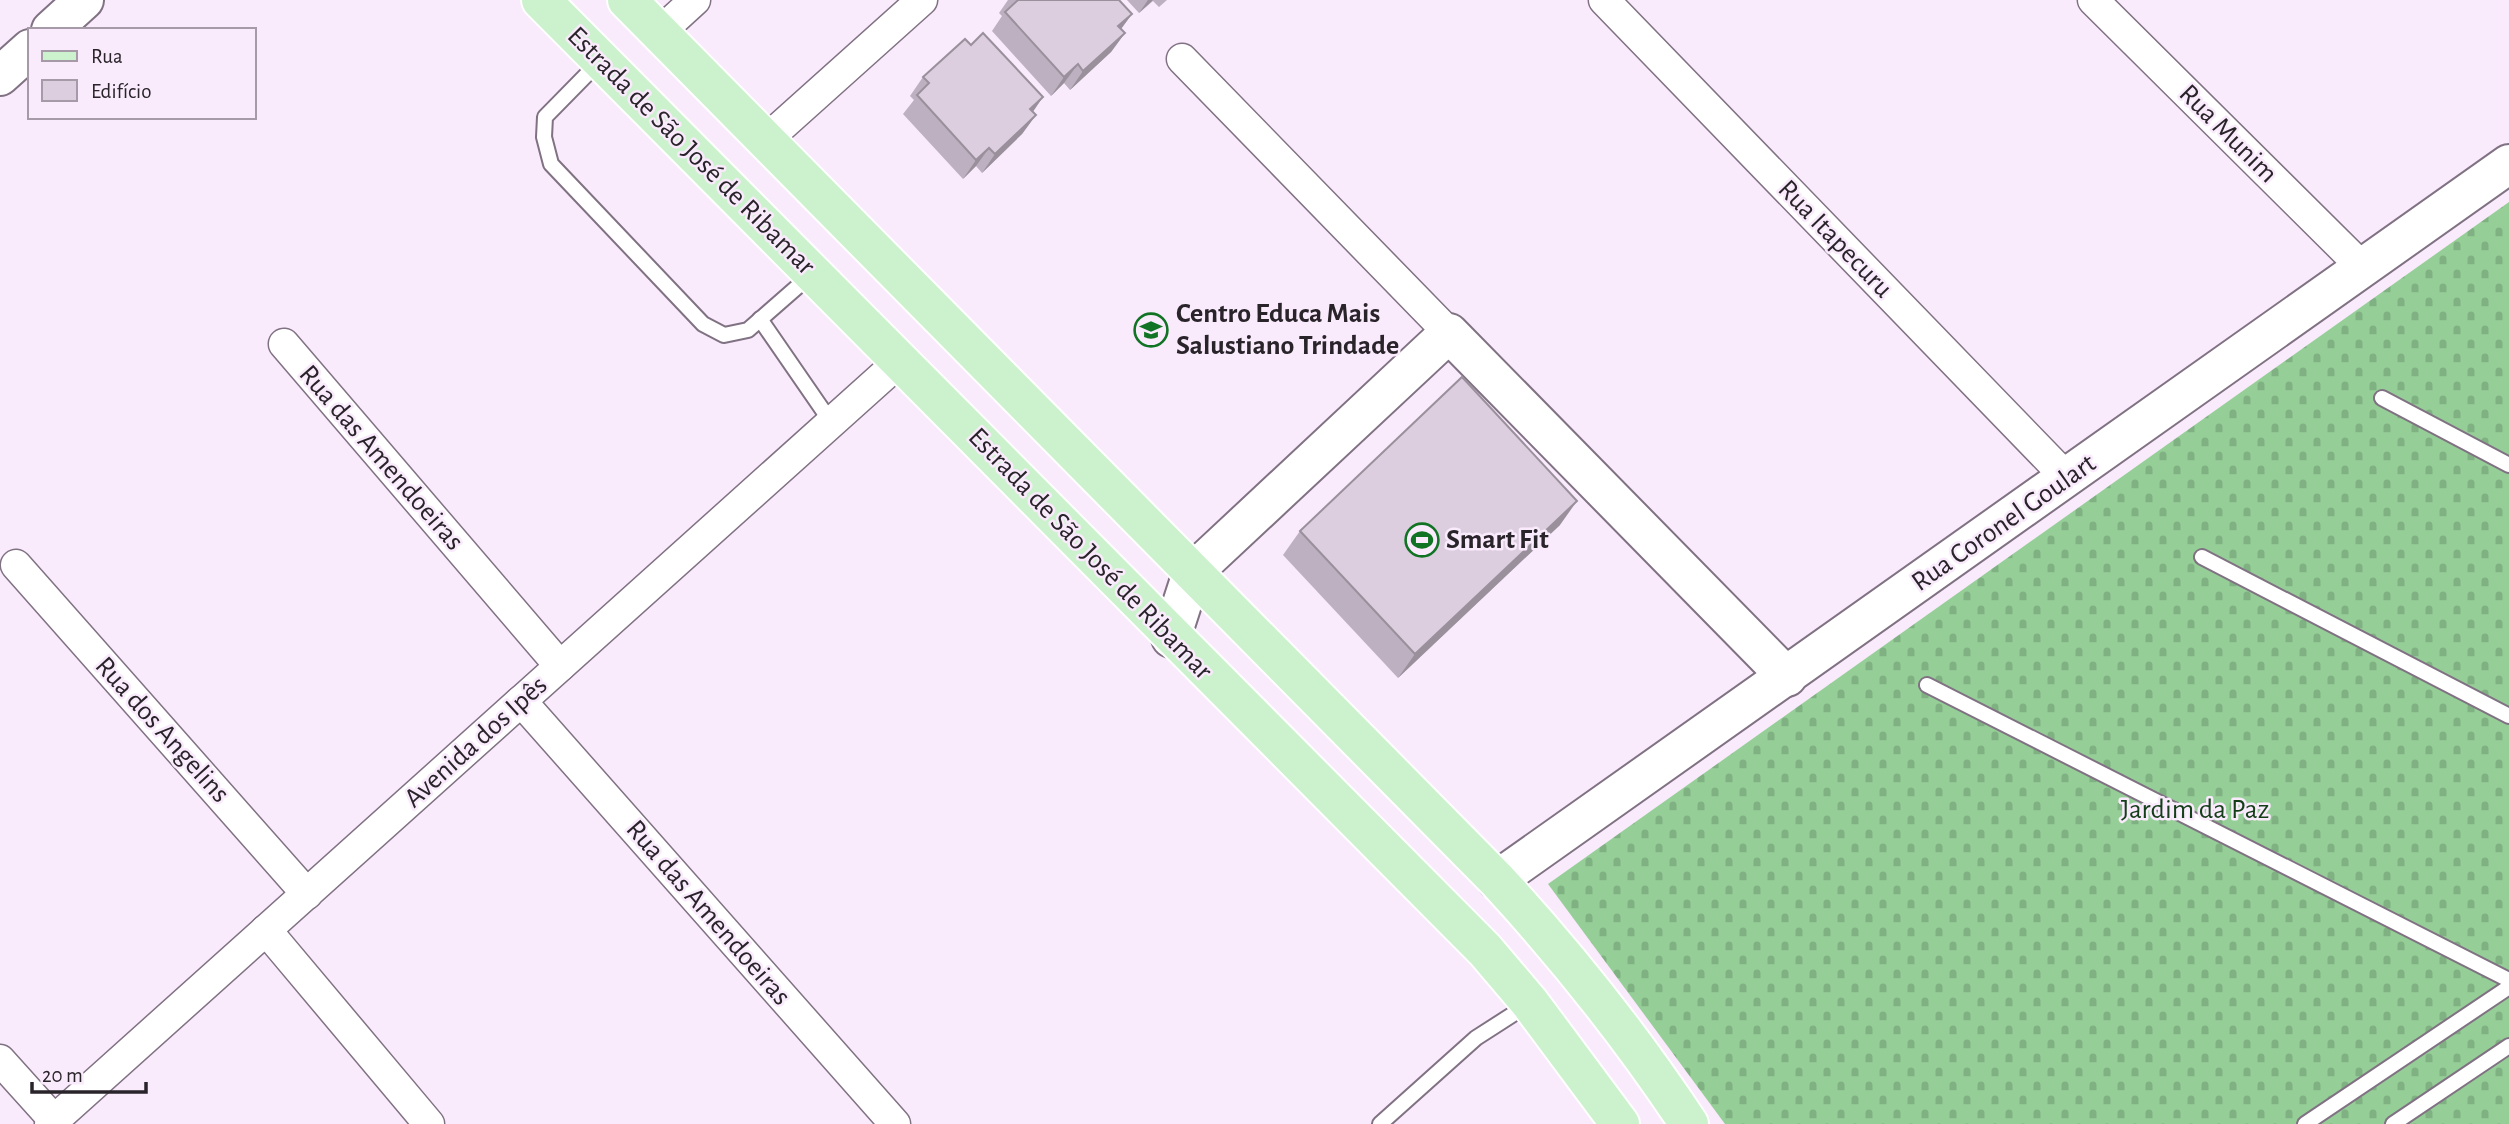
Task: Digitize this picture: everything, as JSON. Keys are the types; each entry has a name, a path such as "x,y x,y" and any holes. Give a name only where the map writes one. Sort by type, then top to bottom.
{"main road":[{"name":"Estrada de São José de Ribamar","path":"541,0 901,360 1171,638 1485,950 1530,1003 1613,1121"},
{"name":"Estrada de São José de Ribamar","path":"628,0 1497,880 1579,975 1689,1124"}],"street":[{"path":"660,32 695,0"},
{"path":"767,139 922,0"},
{"name":"Rua Itapecuru","path":"1604,0 2067,478"},
{"name":"Rua Munim","path":"2093,0 2363,268"},
{"path":"53,28 79,2"},
{"path":"0,76 28,51"},
{"path":"1182,59 1787,677"},
{"name":"Rua Coronel Goulart","path":"1497,880 2509,164"},
{"path":"1171,638 1192,573 1449,333"},
{"name":"Rua das Amendoeiras","path":"284,344 560,666"},
{"name":"Avenida dos Ipês","path":"52,1122 901,360"},
{"name":"Rua dos Angelins","path":"16,565 307,894"},
{"name":"Rua das Amendoeiras","path":"521,701 895,1124"},
{"path":"266,930 429,1124"},
{"path":"0,1060 52,1122"}],"lane":[{"path":"601,60 545,117 544,137 551,164 703,324 724,335 748,330 814,272"},
{"path":"760,319 831,422"},
{"path":"2382,398 2509,465"},
{"path":"2202,557 2509,716"},
{"path":"1927,685 2509,981"},
{"path":"2305,1124 2509,987"},
{"path":"1380,1124 1476,1038 1530,1003"},
{"path":"2393,1124 2509,1046"}],"green space":[{"name":"Jardim da Paz","path":"2509,202 2509,1124 1725,1124 1548,884"}],"building":[{"path":"1018,0 1119,0 1132,14 1118,26 1125,33 1083,71 1078,64 1064,77 1005,12"},
{"path":"983,33 1043,97 1030,109 1036,115 995,154 989,148 976,160 917,95 929,83 923,77 965,39 971,45"},
{"name":"Smart Fit","path":"1462,377 1577,501 1415,654 1300,531"}],"place":[{"name":"Centro Educa Mais Salustiano Trindade","path":"1151,330"},
{"name":"Smart Fit","path":"1422,540"}]}
